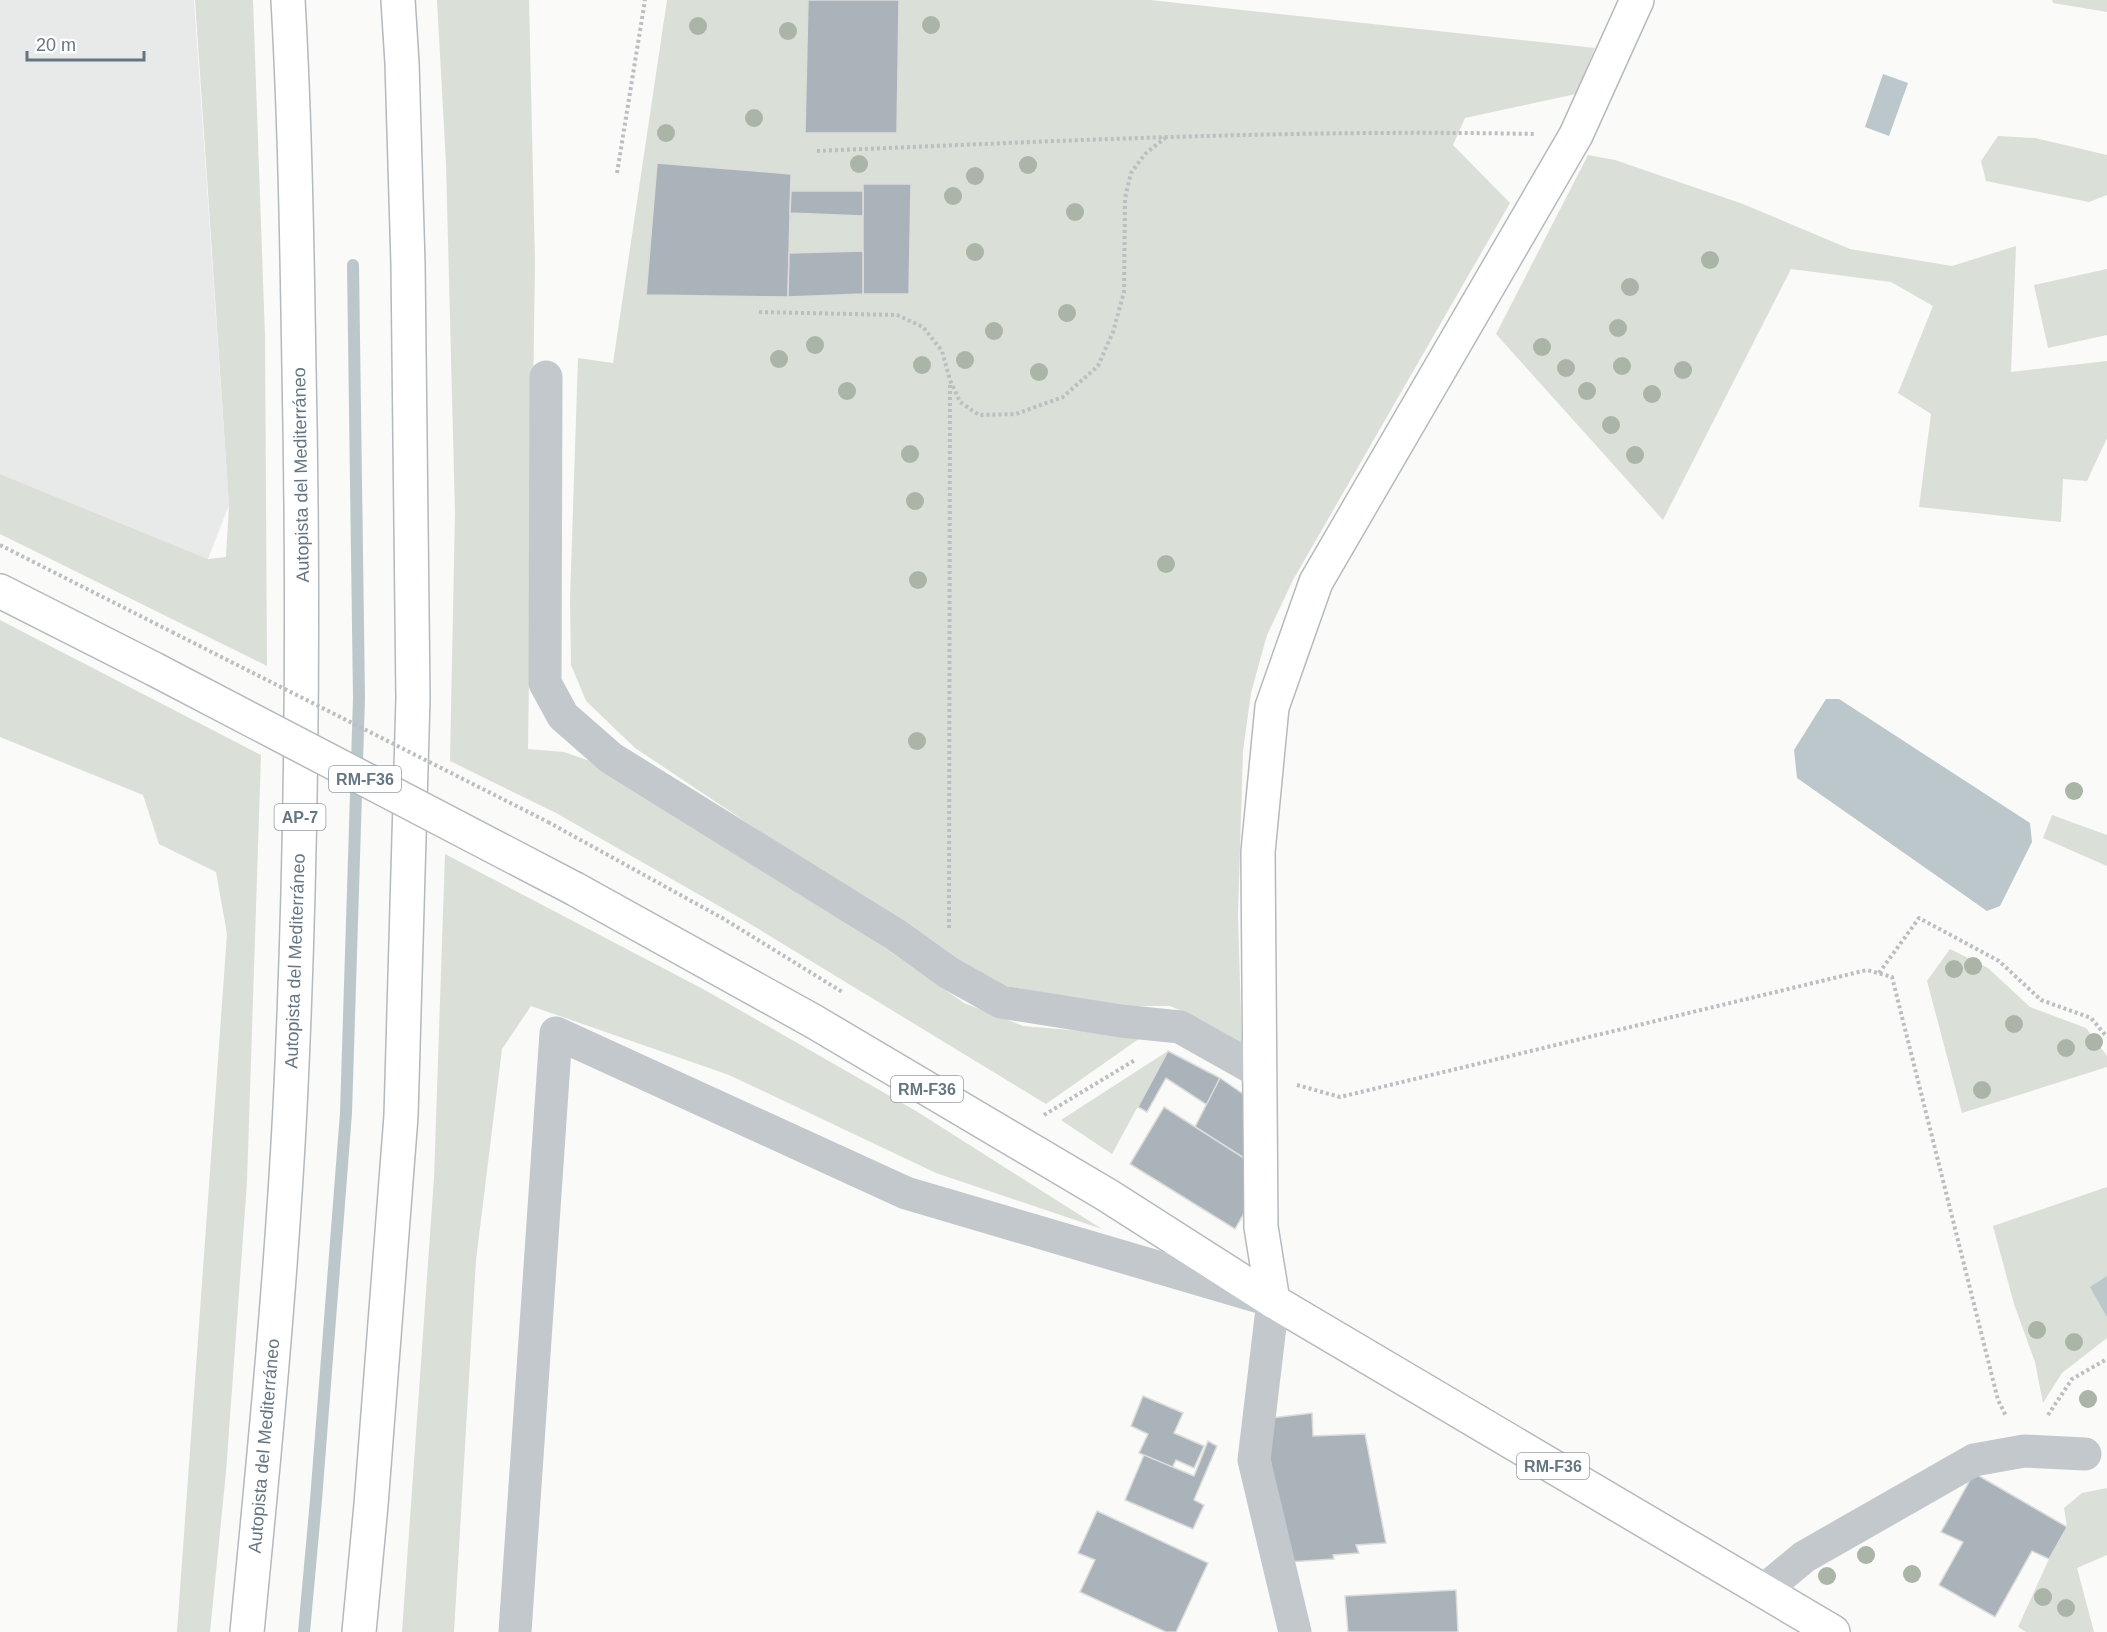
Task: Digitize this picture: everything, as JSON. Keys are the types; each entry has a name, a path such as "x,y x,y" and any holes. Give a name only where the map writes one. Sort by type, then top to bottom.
{"main road":[{"name":"Autopista del Mediterráneo","path":"247,1632 262,1484 290,1110 303,697 297,254 288,0"},
{"path":"358,1632 373,1482 401,1116 413,698 408,264 398,0"},
{"path":"1273,1300 1261,1227 1258,852 1272,707 1316,582 1576,135 1637,0"},
{"name":"RM-F36","path":"0,591 575,889 813,1021 1107,1195 1273,1300 1833,1632"}],"street":[{"path":"546,377 545,683 563,716 611,758 896,935 949,974 1001,1002 1121,1021 1180,1027 1260,1072"},
{"path":"515,1632 556,1033 906,1193 1273,1300 1254,1460 1295,1632"},
{"path":"1763,1591 1804,1557 1974,1460 2024,1451 2085,1454"}],"path":[{"path":"617,172 645,0"},
{"path":"817,151 1166,137 1454,132 1576,135"},
{"path":"759,312 897,315 923,327 942,351 950,380 960,402 979,416 1016,414 1063,397 1098,366 1113,332 1124,292 1125,198 1131,174 1145,154 1166,137"},
{"path":"949,974 950,380"},
{"path":"0,545 548,822 724,919 854,999"},
{"path":"1879,973 1919,918 1999,961 2041,1000 2091,1018 2107,1037"},
{"path":"1260,1072 1311,1090 1340,1096 1867,970 1892,977 1998,1400 2024,1451 2072,1379 2107,1359"},
{"path":"1043,1116 1144,1054"}],"shaded area":[{"path":"0,0 194,0 229,505 208,559 0,474"},
{"path":"195,0 253,0 265,336 267,666 0,534 0,474 208,559 226,557 229,505"},
{"path":"437,0 529,0 535,262 528,749 564,752 590,761 782,876 964,1003 1023,1026 1143,1036 1046,1104 747,922 556,813 450,761 455,512 446,163"},
{"path":"667,0 1150,0 1595,48 1576,94 1465,118 1453,145 1510,203 1293,580 1267,635 1251,693 1243,751 1238,915 1242,1052 1190,1015 1170,1006 1123,1006 1001,985 959,964 635,748 586,701 571,665 570,600 578,358 613,363"},
{"path":"2052,0 2107,0 2107,12 2053,3"},
{"path":"1883,74 1908,83 1889,136 1865,127"},
{"path":"1998,136 2035,138 2107,155 2107,195 2089,202 1986,181 1981,161"},
{"path":"1588,155 1615,160 1743,204 1850,249 1952,266 2016,246 2011,372 2107,361 2107,438 2087,481 2063,479 2061,522 1919,507 1931,414 1898,393 1933,306 1891,282 1791,269 1663,520 1496,334"},
{"path":"2107,269 2107,335 2048,348 2034,285"},
{"path":"0,620 261,755 247,1182 226,1472 210,1632 177,1632 227,934 216,872 159,844 143,795 0,737"},
{"path":"1826,699 1839,699 2030,823 2032,842 2000,906 1987,911 1797,778 1794,750"},
{"path":"2052,815 2107,835 2107,866 2043,838"},
{"path":"445,854 703,989 916,1111 1102,1229 936,1173 729,1075 531,1006 502,1049 476,1260 454,1632 402,1632 434,1178"},
{"path":"1950,949 1988,968 2030,1007 2086,1028 2107,1056 2107,1067 1962,1113 1927,981"},
{"path":"1168,1051 1112,1154 1061,1120"},
{"path":"2107,1187 2107,1338 2062,1373 2043,1403 2035,1362 2014,1304 1993,1226"},
{"path":"2107,1276 2107,1317 2090,1287"},
{"path":"2107,1488 2107,1555 2077,1568 2094,1632 2026,1632 2018,1627 2049,1559 2067,1527 2064,1508 2082,1493"}],"building":[{"path":"808,0 899,0 897,133 805,133"},
{"path":"657,163 791,174 788,297 646,295"},
{"path":"863,184 911,184 909,294 863,294"},
{"path":"791,191 863,191 863,216 790,213"},
{"path":"863,251 863,294 788,297 789,253"},
{"path":"1168,1051 1220,1078 1207,1105 1166,1078 1147,1112 1138,1107"},
{"path":"1220,1078 1246,1096 1247,1160 1195,1127"},
{"path":"1164,1107 1247,1160 1248,1206 1235,1229 1130,1164"},
{"path":"1143,1396 1183,1413 1174,1433 1204,1446 1194,1468 1176,1460 1172,1468 1139,1453 1148,1434 1131,1426"},
{"path":"1312,1413 1313,1436 1365,1434 1386,1543 1356,1545 1359,1553 1333,1555 1334,1559 1288,1562 1267,1442 1271,1418"},
{"path":"1208,1441 1217,1446 1194,1500 1204,1505 1193,1529 1125,1500 1144,1455 1194,1476"},
{"path":"1974,1473 2067,1527 2049,1559 2032,1551 1995,1617 1939,1585 1963,1542 1941,1532"},
{"path":"1097,1511 1208,1563 1176,1632 1166,1632 1080,1592 1095,1560 1078,1553"},
{"path":"1456,1590 1458,1632 1348,1632 1345,1596"}],"waterway":[{"path":"304,1632 346,1113 359,698 353,265"}]}
